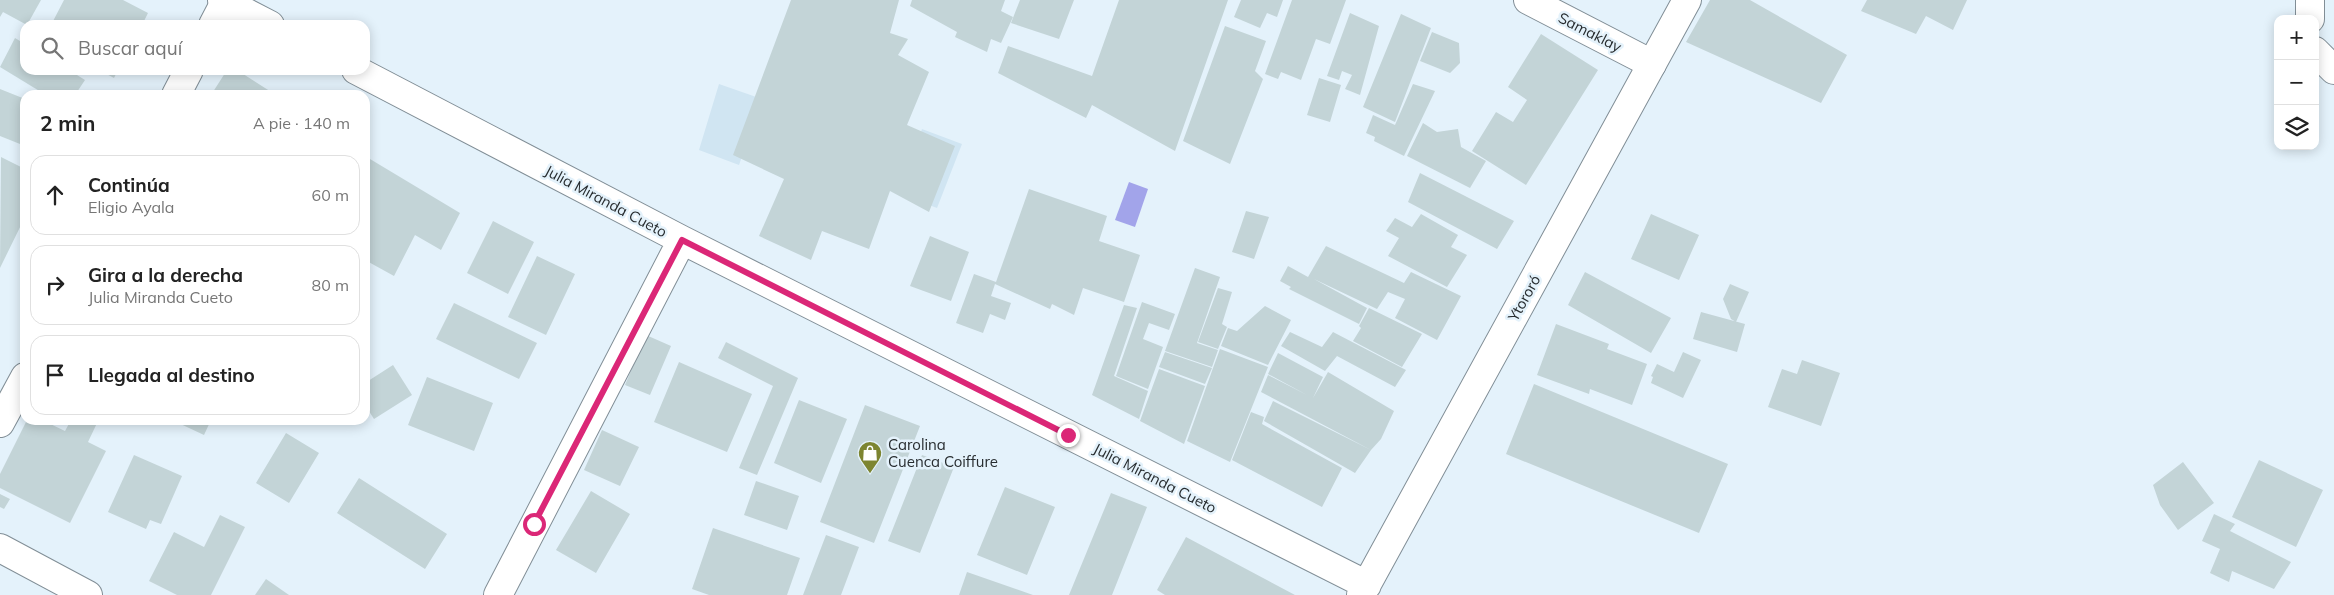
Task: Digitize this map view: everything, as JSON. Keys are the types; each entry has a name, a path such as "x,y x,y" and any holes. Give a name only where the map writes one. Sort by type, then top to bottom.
{"street":[{"name":"Samaklay","path":"1528,0 1652,64"},
{"name":"Ytororó","path":"1364,590 1687,0"},
{"path":"2310,0 2310,15"},
{"path":"222,7 257,20"},
{"path":"2319,55 2334,70"},
{"path":"179,90 186,75"},
{"name":"Julia Miranda Cueto","path":"366,75 682,240 1364,590"},
{"path":"498,595 682,240"},
{"path":"0,423 20,386"},
{"path":"0,548 88,595"}],"shaded area":[{"path":"719,84 762,99 739,165 699,150"},
{"path":"922,129 962,144 937,208 900,194"}],"water":[{"path":"1129,182 1148,189 1135,227 1115,220"}],"building":[{"path":"0,0 41,0 30,20 20,21 3,12 0,17"},
{"path":"64,0 123,0 148,13 144,20 54,20"},
{"path":"791,0 899,0 890,33 908,39 898,55 929,72 907,125 955,146 929,212 890,191 869,249 822,231 811,260 759,236 784,179 733,155"},
{"path":"912,0 1005,0 1001,11 1013,17 1001,43 991,39 987,52 955,37 957,32 910,6"},
{"path":"1020,0 1074,0 1059,39 1011,23"},
{"path":"1119,0 1228,0 1175,151 1092,105 1086,118 998,73 1008,46 1092,76"},
{"path":"1241,0 1283,0 1277,17 1267,13 1260,28 1234,17"},
{"path":"1292,0 1346,0 1330,44 1316,39 1301,80 1281,72 1278,79 1265,74"},
{"path":"1710,0 1750,0 1847,55 1821,103 1686,42"},
{"path":"1867,0 1967,0 1953,30 1926,16 1916,34 1861,11"},
{"path":"1350,13 1379,26 1360,95 1345,89 1352,75 1342,71 1339,80 1327,76"},
{"path":"1401,14 1431,28 1395,122 1363,107"},
{"path":"1225,26 1266,41 1255,71 1263,79 1230,164 1183,141"},
{"path":"1432,32 1459,43 1460,63 1450,73 1420,61"},
{"path":"1541,34 1598,70 1526,185 1472,151 1496,112 1513,122 1527,100 1508,87"},
{"path":"15,38 20,41 20,75 77,75 85,80 78,90 38,90 0,67"},
{"path":"224,75 245,75 268,90 214,90"},
{"path":"1319,78 1341,85 1330,122 1307,115"},
{"path":"1413,84 1435,91 1404,156 1374,141 1375,137 1366,133 1373,115 1395,125"},
{"path":"0,89 20,97 20,144 0,136"},
{"path":"1423,123 1437,132 1458,129 1461,147 1486,161 1470,188 1407,156"},
{"path":"1,157 20,166 20,227 0,268"},
{"path":"370,159 460,213 441,250 415,235 394,276 370,263"},
{"path":"1420,173 1514,221 1497,249 1408,202"},
{"path":"1029,189 1107,216 1099,241 1140,255 1124,302 1083,288 1074,315 1052,304 1050,309 995,284 991,296 1011,303 1005,320 990,314 983,333 956,323 974,274 996,282"},
{"path":"1246,211 1269,217 1254,259 1232,252"},
{"path":"1421,214 1458,235 1451,247 1467,255 1447,287 1388,256 1399,238 1386,231 1395,218 1412,227"},
{"path":"1651,214 1699,235 1679,280 1631,259"},
{"path":"493,221 534,242 508,294 467,273"},
{"path":"930,236 969,252 951,301 910,286"},
{"path":"1326,246 1404,283 1411,272 1461,296 1437,340 1395,318 1405,299 1388,292 1377,309 1314,279 1367,308 1359,324 1289,289 1291,287 1280,281 1288,266 1308,277"},
{"path":"537,256 575,274 546,335 508,317"},
{"path":"1195,268 1220,277 1197,343 1218,350 1212,367 1165,351"},
{"path":"1585,272 1671,318 1651,353 1568,305"},
{"path":"1730,284 1749,292 1736,322 1731,319 1723,299"},
{"path":"1218,288 1232,292 1222,324 1227,327 1218,349 1198,342"},
{"path":"1142,302 1175,314 1169,330 1149,323 1143,339 1163,347 1148,389 1116,376"},
{"path":"454,303 537,343 519,379 436,339"},
{"path":"1124,305 1137,308 1114,376 1148,391 1139,419 1092,395"},
{"path":"1265,306 1291,320 1268,365 1221,346 1228,328 1237,331"},
{"path":"1369,308 1422,334 1402,367 1353,341 1361,328 1359,326"},
{"path":"1701,312 1745,324 1737,352 1693,339"},
{"path":"1556,324 1609,344 1607,349 1647,364 1632,405 1590,389 1589,394 1537,375"},
{"path":"1290,332 1322,347 1333,332 1406,370 1395,387 1337,356 1325,371 1281,346"},
{"path":"646,335 671,346 650,395 625,385"},
{"path":"726,342 798,378 757,475 739,468 773,386 718,358"},
{"path":"1220,349 1268,367 1230,462 1187,441"},
{"path":"1165,352 1212,368 1205,384 1159,367"},
{"path":"1683,352 1701,360 1683,398 1651,383 1653,377 1651,376 1657,364 1674,372"},
{"path":"1278,353 1323,377 1313,398 1328,372 1394,411 1381,439 1371,450 1261,392 1268,375 1307,395 1268,374"},
{"path":"1802,360 1840,373 1821,426 1768,407 1782,369 1797,374"},
{"path":"679,362 752,394 727,452 654,422"},
{"path":"393,365 412,395 374,419 370,413 370,380"},
{"path":"1159,369 1205,386 1184,444 1140,421"},
{"path":"427,377 493,403 474,451 408,425"},
{"path":"1534,384 1728,464 1699,533 1506,454"},
{"path":"799,400 847,419 821,483 774,463"},
{"path":"1273,401 1371,450 1355,473 1264,421"},
{"name":"Carolina Cuenca Coiffure","path":"865,405 920,426 874,543 820,522"},
{"path":"1251,412 1264,417 1262,424 1342,468 1322,507 1232,460"},
{"path":"24,425 52,425 65,431 68,425 96,425 88,442 106,451 70,523 0,488 0,474"},
{"path":"183,425 209,425 204,435"},
{"path":"602,430 639,447 620,486 584,470"},
{"path":"286,433 319,453 289,503 256,483"},
{"path":"134,455 182,476 161,524 150,520 146,529 108,512"},
{"path":"922,455 954,467 920,553 888,541"},
{"path":"2259,460 2323,490 2296,547 2232,517"},
{"path":"2183,462 2214,503 2178,530 2160,505 2153,485"},
{"path":"359,478 447,534 425,569 337,513"},
{"path":"756,481 799,496 787,530 744,515"},
{"path":"1005,487 1055,507 1027,575 977,555"},
{"path":"591,491 630,514 596,573 556,550"},
{"path":"1111,493 1147,507 1112,595 1069,595"},
{"path":"0,494 10,499 4,509 0,507"},
{"path":"2214,514 2235,524 2230,531 2291,562 2274,589 2232,571 2229,582 2210,573 2220,549 2202,541"},
{"path":"220,515 245,527 211,595 177,595 149,581 174,532 204,547"},
{"path":"713,528 800,558 787,595 709,595 692,589"},
{"path":"826,535 859,547 841,595 803,595"},
{"path":"1186,537 1295,595 1165,595 1157,590"},
{"path":"967,572 1033,595 959,595"},
{"path":"266,579 289,595 255,595"}],"place":[{"name":"Carolina Cuenca Coiffure","path":"870,474"}],"route":[{"path":"534,524 682,240 1068,435"}]}
